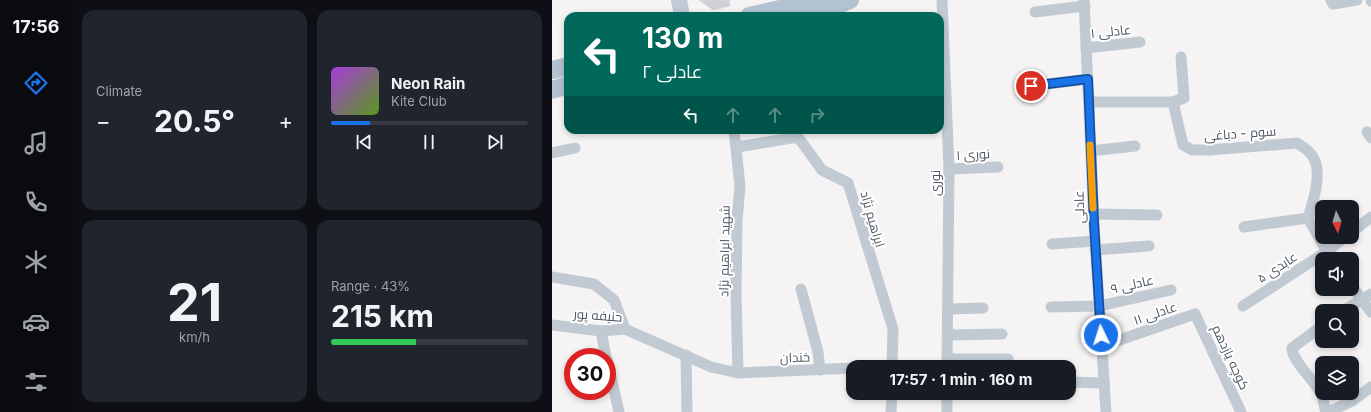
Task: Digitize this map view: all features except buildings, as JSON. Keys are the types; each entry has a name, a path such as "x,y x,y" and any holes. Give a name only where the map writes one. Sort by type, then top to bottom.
{"main road":[{"path":"679,0 681,12"},
{"path":"762,12 792,3 820,0"},
{"path":"822,12 850,0"},
{"path":"552,70 564,67"},
{"path":"552,90 564,86"},
{"path":"552,101 564,98"}],"street":[{"name":"نوری","path":"942,0 942,12"},
{"path":"1332,0 1333,4 1358,0"},
{"path":"1035,12 1085,3"},
{"name":"عادلی","path":"1085,3 1093,214 1106,412"},
{"name":"عادلی ۱","path":"1086,48 1140,42"},
{"name":"نوری","path":"944,48 949,169 948,360"},
{"path":"1089,102 1173,102 1184,98 1181,57"},
{"path":"1031,86 1088,79"},
{"name":"سوم - دباغی","path":"1173,102 1183,145 1192,150 1297,143 1309,151 1314,159 1317,185 1308,218"},
{"name":"شهید ابراهیم نژاد","path":"735,134 740,186 737,221 736,294 738,373"},
{"name":"ابراهیم نژاد","path":"737,147 798,137 822,170 848,183 894,329 892,360"},
{"path":"1091,151 1135,146"},
{"path":"552,153 575,148"},
{"name":"نوری ۱","path":"949,169 998,166"},
{"path":"1093,214 1157,215"},
{"path":"1359,226 1371,217"},
{"path":"1244,226 1308,218 1327,252"},
{"path":"1052,244 1149,246"},
{"name":"عابدی ۵","path":"1332,252 1339,244"},
{"name":"عابدی ۵","path":"1243,306 1315,263"},
{"path":"552,277 594,284 614,300 625,330"},
{"path":"801,289 818,352 820,370"},
{"name":"عادلی ۹","path":"1051,307 1099,306 1171,290"},
{"path":"1354,304 1366,297 1371,312"},
{"path":"948,309 983,308"},
{"name":"عادلی ۱۱","path":"1102,346 1195,314"},
{"name":"کوچه یازدهم","path":"1195,314 1241,412"},
{"name":"حنیفه پور","path":"552,324 600,331 625,330 711,367 738,373"},
{"path":"600,331 604,348"},
{"path":"1315,331 1292,348 1292,354 1322,396 1326,412"},
{"path":"948,335 1002,334"},
{"path":"686,355 687,412"},
{"path":"993,360 1008,359"},
{"name":"خندان","path":"738,373 846,368"},
{"path":"1076,382 1104,382"},
{"path":"1329,412 1352,401 1371,387"},
{"path":"616,398 619,412"},
{"path":"891,412 892,400"},
{"path":"947,400 947,412"}],"slow traffic":[{"path":"1090,145 1093,208"}],"route":[{"path":"1031,86 1088,79 1094,223 1101,335"}]}
